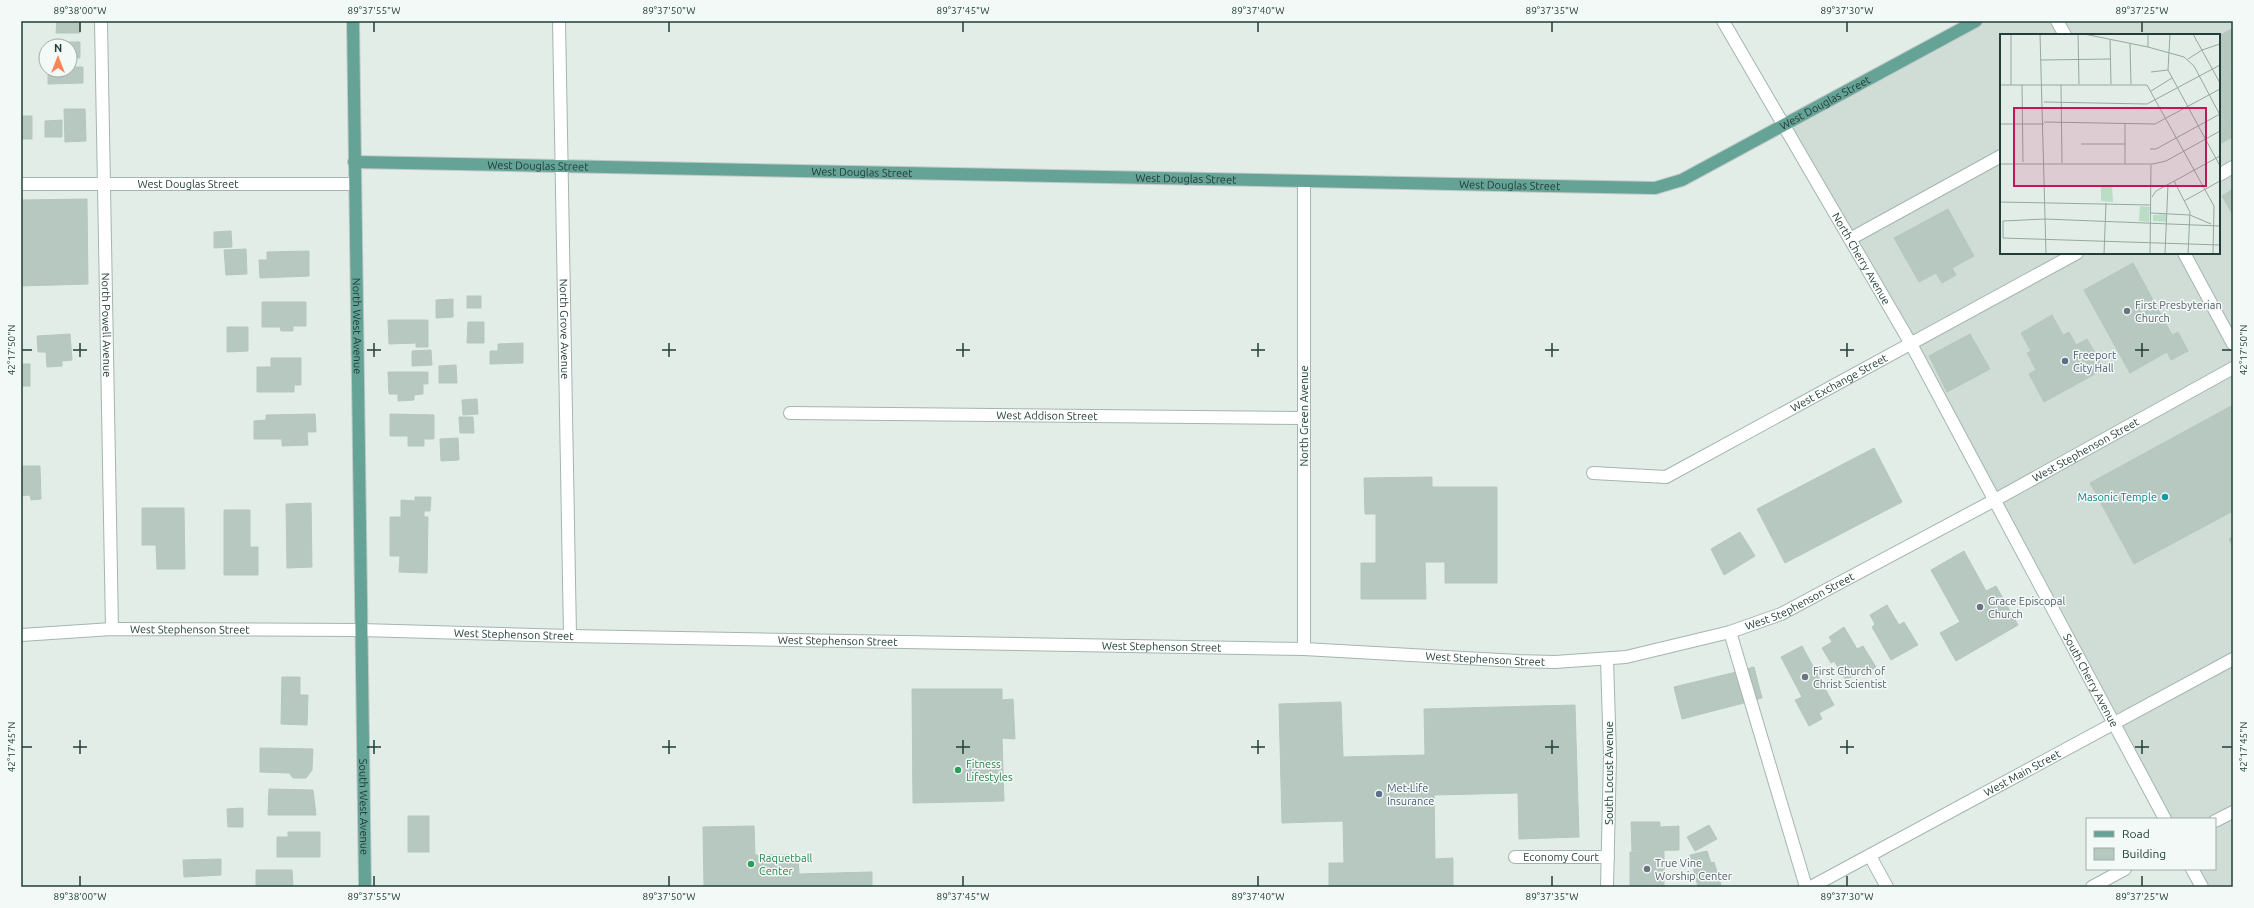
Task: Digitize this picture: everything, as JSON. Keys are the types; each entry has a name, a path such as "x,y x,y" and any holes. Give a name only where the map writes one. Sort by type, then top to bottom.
{"main road":[{"name":"North West Avenue","path":"353,21 360,630"},
{"name":"West Douglas Street","path":"354,162 1655,188 1682,180 1785,126 1976,21"},
{"name":"South West Avenue","path":"360,630 365,887"}],"street":[{"name":"North Powell Avenue","path":"101,21 112,629"},
{"name":"North Grove Avenue","path":"559,21 563,167 570,636"},
{"name":"North Cherry Avenue","path":"1723,21 1911,344 1993,501"},
{"path":"2057,21 2064,34"},
{"path":"1850,239 2000,157"},
{"path":"2220,174 2233,167"},
{"name":"North Green Avenue","path":"1304,182 1304,649"},
{"name":"West Douglas Street","path":"21,184 355,184"},
{"name":"West Exchange Street","path":"1592,474 1666,477 2074,254"},
{"path":"2185,254 2233,344"},
{"name":"West Stephenson Street","path":"21,635 112,629 360,630 570,636 1304,649 1518,661 1606,659 1626,657 1730,632 1782,614 1993,501 2233,368"},
{"name":"West Addison Street","path":"790,414 1304,418"},
{"name":"South Cherry Avenue","path":"1993,501 2163,818"},
{"path":"1730,632 1806,887"},
{"name":"South Locust Avenue","path":"1606,659 1610,756 1607,887"},
{"name":"West Main Street","path":"1811,887 2233,659"},
{"path":"2216,820 2233,812"},
{"path":"1870,856 1887,887"},
{"name":"Economy Court","path":"1515,857 1608,857"},
{"path":"2092,887 2124,870"},
{"path":"2193,870 2202,887"}],"shaded area":[{"path":"1976,21 2233,21 2233,887 2202,887 2193,870 2216,870 2216,818 2164,818 1785,126"}],"building":[{"path":"57,21 80,21 80,33 56,33"},
{"path":"2233,28 2233,78 2220,55 2220,35"},
{"path":"78,42 80,42 80,58 78,58"},
{"path":"2220,55 2233,78 2233,127 2220,104"},
{"path":"78,67 83,67 83,83 48,84 48,78 78,78"},
{"path":"2220,104 2233,127 2233,137 2220,144"},
{"path":"64,109 85,109 86,141 65,142"},
{"path":"21,116 32,116 32,139 21,139"},
{"path":"62,120 62,137 45,137 45,121"},
{"path":"2233,189 2233,215 2222,196"},
{"path":"87,199 88,284 21,286 21,200"},
{"path":"1948,209 1974,256 1952,268 1956,275 1942,283 1936,273 1919,282 1894,238"},
{"path":"231,231 232,247 214,248 214,232"},
{"path":"246,249 247,274 226,275 224,250"},
{"path":"309,251 309,276 260,278 259,260 267,260 267,252"},
{"name":"First Presbyterian Church","path":"2133,263 2172,335 2178,332 2188,351 2171,360 2167,352 2130,373 2084,290"},
{"path":"467,296 481,296 481,308 467,308"},
{"path":"453,299 453,317 436,318 436,300"},
{"path":"262,302 306,302 306,326 293,326 293,331 281,331 280,327 262,327"},
{"name":"Freeport City Hall","path":"2052,315 2063,335 2069,332 2076,345 2087,339 2104,369 2044,402 2029,374 2036,370 2027,353 2031,351 2021,333"},
{"path":"388,320 428,320 428,347 416,347 416,343 389,344"},
{"path":"468,322 484,322 484,343 467,343"},
{"path":"227,327 248,327 248,351 227,352"},
{"path":"70,334 72,360 62,361 62,366 47,367 46,352 38,352 37,336"},
{"path":"1970,334 1990,369 1947,392 1929,356"},
{"path":"523,343 523,363 490,364 490,351 498,351 498,344"},
{"path":"431,350 432,365 412,366 412,351"},
{"path":"271,358 301,358 301,385 294,385 294,392 257,392 257,367 271,367"},
{"path":"21,364 30,364 30,386 21,386"},
{"path":"456,365 457,383 439,383 439,366"},
{"path":"388,372 428,372 428,384 423,384 423,394 414,395 414,400 398,401 398,394 389,394"},
{"path":"477,399 478,414 463,415 462,400"},
{"name":"Masonic Temple","path":"2233,405 2233,511 2134,564 2090,483"},
{"path":"315,414 316,432 307,432 308,445 282,446 282,439 254,439 254,421 266,420 266,415"},
{"path":"390,414 434,415 434,439 424,439 424,446 408,446 408,436 390,436"},
{"path":"459,417 473,417 474,433 460,433"},
{"path":"458,438 459,460 441,461 440,439"},
{"path":"1874,448 1902,502 1785,563 1757,509"},
{"path":"21,466 40,466 41,499 31,500 30,495 21,496"},
{"path":"1432,477 1432,487 1497,487 1497,583 1445,583 1445,562 1425,562 1426,599 1361,599 1361,563 1376,563 1376,514 1365,514 1364,478"},
{"path":"415,497 431,497 430,511 424,511 424,517 428,517 427,573 399,572 400,556 390,556 390,517 401,517 401,500 415,501"},
{"path":"311,503 312,567 287,568 286,504"},
{"path":"142,508 184,508 185,569 157,569 156,545 142,545"},
{"path":"224,510 250,510 250,547 258,547 258,575 224,575"},
{"path":"1740,532 1755,556 1724,575 1711,549"},
{"path":"2233,536 2233,547 2229,539"},
{"name":"Grace Episcopal Church","path":"1964,551 1986,591 1996,586 2018,625 1956,661 1940,633 1960,622 1931,570"},
{"path":"1887,605 1899,625 1904,622 1918,645 1891,660 1872,627 1875,624 1870,615"},
{"path":"1844,627 1857,649 1863,646 1876,667 1863,675 1860,671 1846,680 1834,661 1831,663 1822,648 1832,642 1829,637"},
{"name":"First Church of Christ Scientist","path":"1802,646 1834,705 1819,713 1822,719 1809,726 1795,700 1802,697 1781,657"},
{"path":"1754,667 1762,698 1740,704 1732,673"},
{"path":"1732,673 1740,704 1682,719 1674,687"},
{"path":"282,677 300,677 300,695 308,695 307,725 281,724"},
{"name":"Fitness Lifestyles","path":"912,689 1002,689 1002,700 1013,699 1015,739 1002,738 1004,801 913,803"},
{"name":"Met-Life Insurance","path":"1341,702 1343,757 1425,755 1424,709 1575,705 1579,837 1519,839 1518,793 1434,795 1435,859 1453,858 1453,887 1329,887 1329,863 1344,863 1343,821 1282,823 1279,704"},
{"path":"260,748 313,749 312,770 306,778 293,778 289,773 260,772"},
{"path":"269,789 313,790 316,815 268,815"},
{"path":"243,808 243,827 228,827 227,809"},
{"path":"408,816 429,816 429,852 408,852"},
{"path":"1631,822 1660,822 1660,827 1679,826 1679,850 1632,851"},
{"path":"1709,825 1717,839 1695,851 1687,837"},
{"name":"Raquetball Center","path":"754,826 755,855 798,855 799,874 872,872 872,887 704,887 703,827"},
{"path":"288,832 320,832 320,857 277,857 277,837 288,837"},
{"name":"True Vine Worship Center","path":"1664,851 1664,887 1630,887 1630,852"},
{"path":"1707,851 1711,863 1714,862 1721,885 1698,887 1690,855"},
{"path":"221,859 221,875 184,877 183,860"},
{"path":"256,870 292,870 293,887 256,887"}],"place":[{"name":"First Presbyterian Church","path":"2127,311"},
{"name":"Freeport City Hall","path":"2065,361"},
{"name":"Masonic Temple","path":"2165,497"},
{"name":"Grace Episcopal Church","path":"1980,607"},
{"name":"First Church of Christ Scientist","path":"1805,677"},
{"name":"Fitness Lifestyles","path":"958,770"},
{"name":"Met-Life Insurance","path":"1379,794"},
{"name":"Raquetball Center","path":"751,864"},
{"name":"True Vine Worship Center","path":"1647,869"}]}
